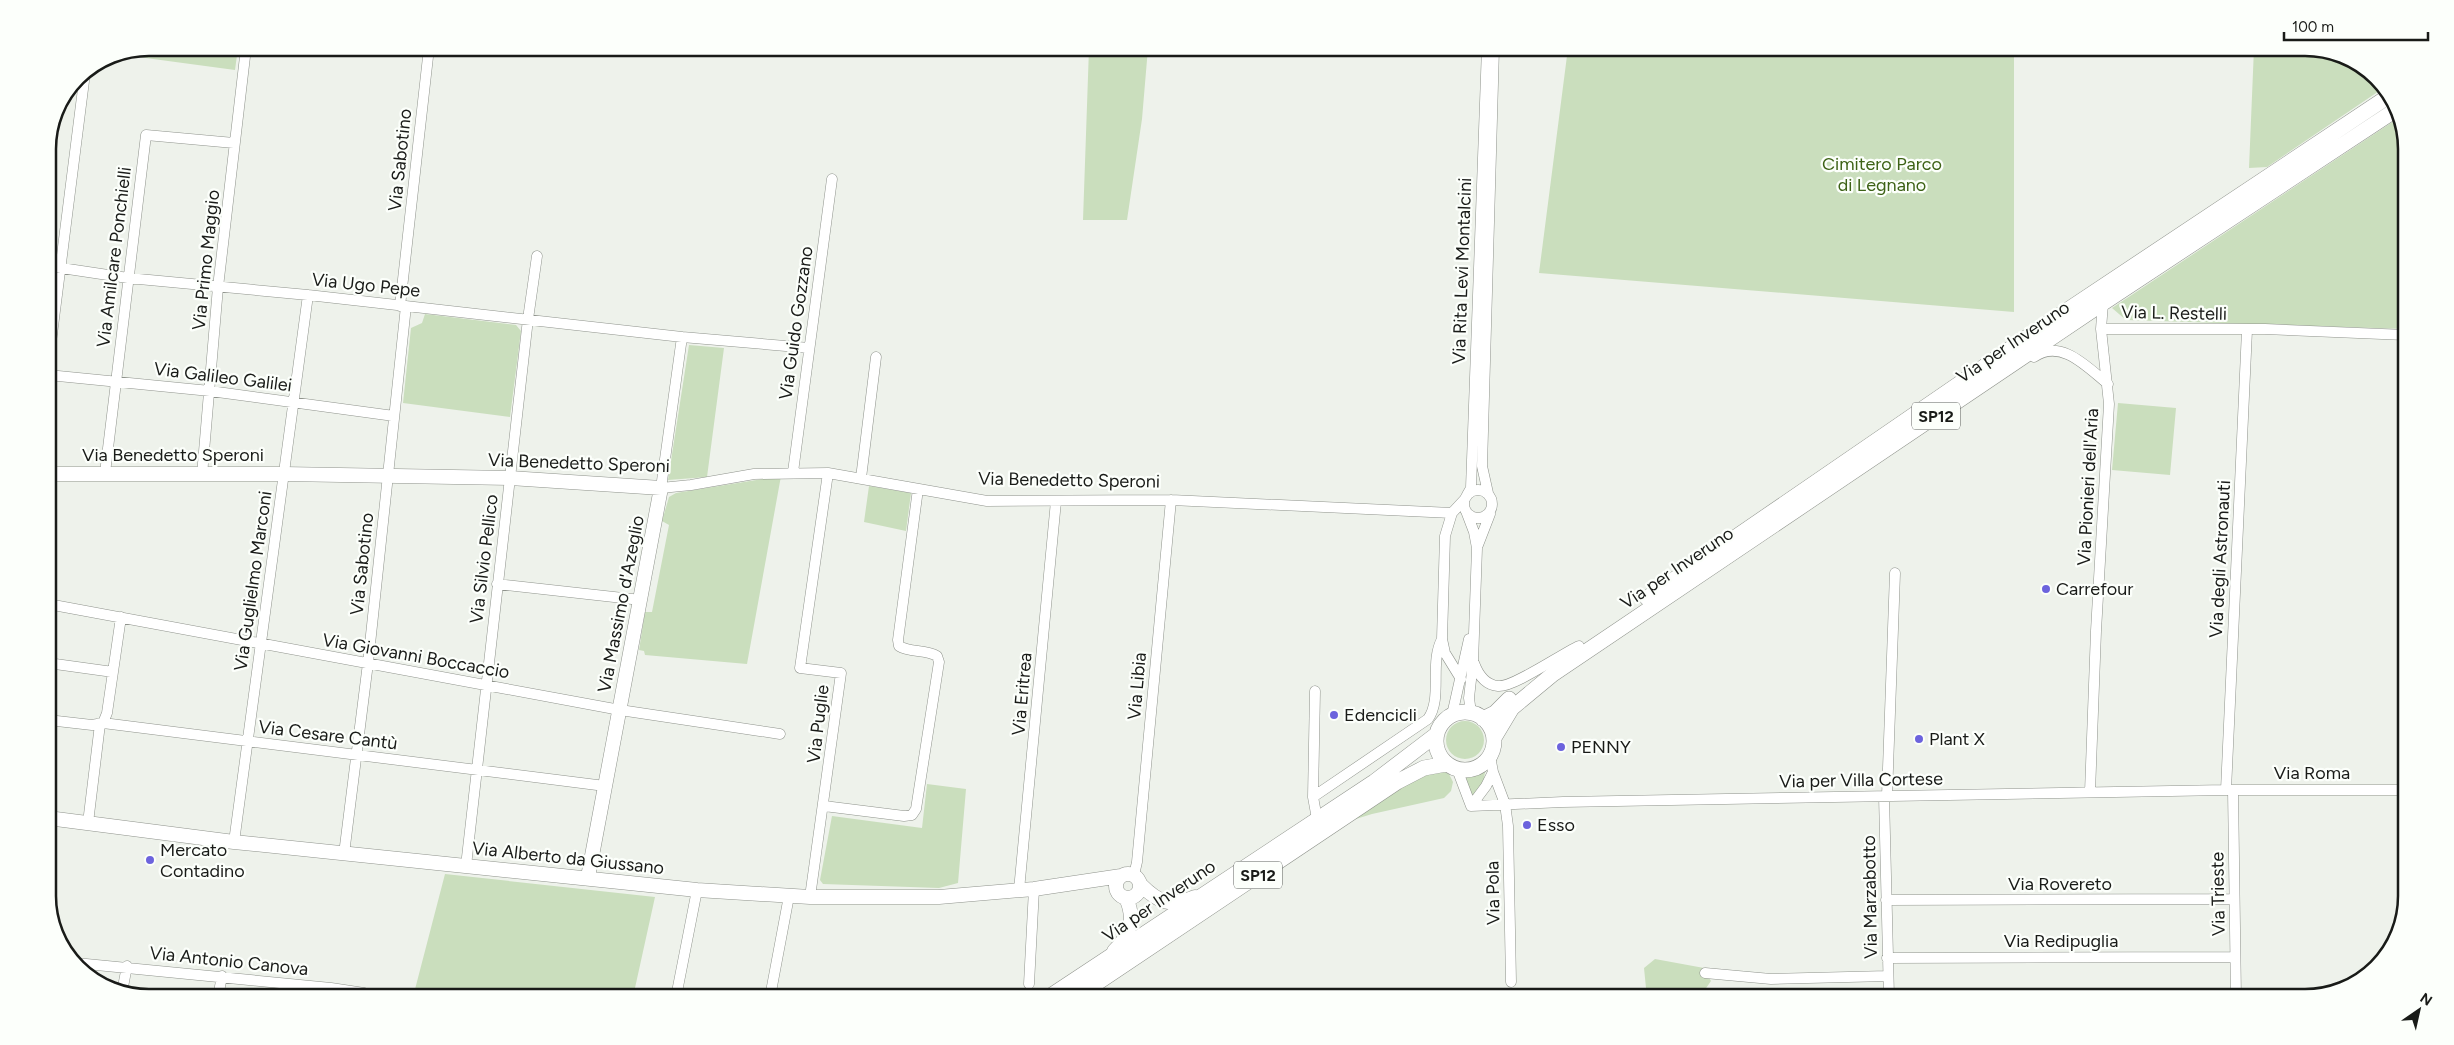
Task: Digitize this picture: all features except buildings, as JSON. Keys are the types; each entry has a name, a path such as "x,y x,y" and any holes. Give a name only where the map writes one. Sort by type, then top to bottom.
{"main road":[{"name":"Via per Inveruno","path":"1477,716 1495,712 1518,691 1579,646 1926,406 2383,100"},
{"name":"Via per Inveruno","path":"1494,738 1512,708 1553,674 2103,303 2390,113"},
{"path":"1452,715 1477,716 1488,724 1494,738 1490,756 1476,768 1451,766 1437,750 1437,734 1446,720 1452,715"},
{"name":"Via per Inveruno","path":"1062,989 1205,892 1374,782 1437,734"},
{"name":"Via per Inveruno","path":"1089,989 1397,782 1424,768 1451,766"}],"street":[{"name":"Via Primo Maggio","path":"202,475 218,287 245,56"},
{"name":"Via Sabotino","path":"344,854 368,663 394,416 427,56"},
{"name":"Via Rita Levi Montalcini","path":"1466,497 1471,488 1487,56"},
{"name":"Via Rita Levi Montalcini","path":"1488,493 1482,466 1494,56"},
{"path":"56,300 82,86"},
{"name":"Via Amilcare Ponchielli","path":"104,472 146,134 234,143"},
{"name":"Via Guido Gozzano","path":"793,472 832,179"},
{"name":"Via Silvio Pellico","path":"466,866 528,319 538,256"},
{"name":"Via Ugo Pepe","path":"56,267 128,278 308,295 682,337 809,348"},
{"name":"Via Guglielmo Marconi","path":"234,842 295,403 308,295"},
{"name":"Via Pionieri dell'Aria","path":"2090,792 2096,631 2109,404 2101,328 2103,303"},
{"name":"Via L. Restelli","path":"2101,328 2265,329 2398,335"},
{"name":"Via degli Astronauti","path":"2226,790 2247,330"},
{"name":"Via Massimo d'Azeglio","path":"588,877 662,488 682,337"},
{"path":"1889,448 1908,439 2039,353 2051,349 2064,352 2082,362 2108,384"},
{"path":"861,478 876,357"},
{"name":"Via Galileo Galilei","path":"56,377 210,391 394,416"},
{"name":"Via Benedetto Speroni","path":"56,474 104,472 202,475 284,474 510,478 662,488 754,474 793,472 828,473 986,501 1171,500 1452,513"},
{"name":"Via Puglie","path":"810,897 841,673 800,668 828,473"},
{"path":"824,806 904,816 912,815 916,809 939,662 937,656 932,653 903,649 899,646 898,640 918,489"},
{"path":"1313,797 1428,719 1434,710 1436,657 1442,639 1445,536 1452,513 1475,490 1488,493 1493,505 1477,548"},
{"path":"1466,497 1466,511 1474,532 1477,548 1473,662 1469,698 1477,716"},
{"name":"Via Libia","path":"1132,879 1171,500"},
{"name":"Via Eritrea","path":"1019,890 1056,501"},
{"path":"1466,511 1477,519 1490,514"},
{"name":"Via Marzabotto","path":"1888,989 1885,796 1895,572"},
{"path":"498,584 641,600"},
{"name":"Via Giovanni Boccaccio","path":"56,605 260,645 620,710 780,734"},
{"path":"1452,715 1458,675 1474,616"},
{"path":"88,823 101,724 107,713 121,617"},
{"path":"1442,639 1446,653 1458,675"},
{"name":"Via per Inveruno","path":"1473,662 1477,672 1489,683 1497,686 1509,685 1561,654 1579,646"},
{"path":"56,664 113,672"},
{"path":"1435,680 1442,671 1458,675"},
{"path":"1315,691 1313,797 1316,819"},
{"name":"Via Cesare Cantù","path":"56,721 92,725 101,724 356,754 605,786"},
{"path":"1490,756 1493,772 1505,804"},
{"path":"1451,766 1471,806 1486,786 1493,772"},
{"name":"Via Roma","path":"2226,790 2398,790"},
{"name":"Via per Villa Cortese","path":"1471,806 2226,790"},
{"name":"Via Trieste","path":"2226,790 2234,899 2236,989"},
{"name":"Via Pola","path":"1505,804 1508,826 1511,982"},
{"name":"Via Alberto da Giussano","path":"56,819 344,854 588,877 697,890 789,896 939,897 1034,889 1086,881 1132,879"},
{"path":"1132,879 1154,898 1163,901 1182,902 1205,892"},
{"path":"1121,895 1137,895 1132,879"},
{"path":"1102,962 1122,942 1131,928 1132,918 1116,882 1132,879"},
{"name":"Via Alberto da Giussano","path":"1086,881 1121,895"},
{"path":"1029,984 1034,889"},
{"path":"678,989 697,890"},
{"path":"772,989 789,896"},
{"name":"Via Rovereto","path":"1886,900 2234,899"},
{"name":"Via Redipuglia","path":"1887,958 2235,957"},
{"name":"Via Antonio Canova","path":"87,964 222,976 305,989"},
{"path":"123,985 126,966"},
{"path":"1705,973 1772,979 1888,976"},
{"path":"220,989 222,976"}],"green space":[{"path":"237,56 235,70 138,57"},
{"path":"1089,56 1147,56 1142,119 1127,220 1083,220"},
{"name":"Cimitero Parco di Legnano","path":"1567,56 2014,56 2014,312 1539,273"},
{"path":"2254,56 2304,56 2329,59 2351,69 2377,92 2267,167 2249,168"},
{"path":"2393,121 2398,143 2398,329 2126,320 2112,308"},
{"path":"425,314 516,325 521,331 510,417 403,403 411,328 422,323"},
{"path":"689,345 724,348 707,477 668,480"},
{"path":"2118,403 2176,408 2170,475 2112,470"},
{"path":"781,476 747,664 645,655 644,651 639,650 645,612 652,612 669,525 662,521 669,497 676,493"},
{"path":"869,486 911,493 906,531 864,522"},
{"path":"1465,721 1479,726 1484,740 1479,754 1465,759 1451,754 1446,740 1451,726"},
{"path":"1486,766 1483,784 1472,797 1464,776 1476,773"},
{"path":"1444,772 1449,774 1453,782 1451,791 1444,798 1372,814 1343,823 1418,777"},
{"path":"927,784 966,789 958,883 939,888 823,884 820,880 832,816 922,828"},
{"path":"445,874 655,897 635,989 415,989"},
{"path":"1655,959 1704,968 1711,981 1705,989 1646,988 1644,968"}],"place":[{"name":"Carrefour","path":"2046,589"},
{"name":"Edencicli","path":"1334,715"},
{"name":"Plant X","path":"1919,739"},
{"name":"PENNY","path":"1561,747"},
{"name":"Esso","path":"1527,825"},
{"name":"Mercato Contadino","path":"150,860"}]}
